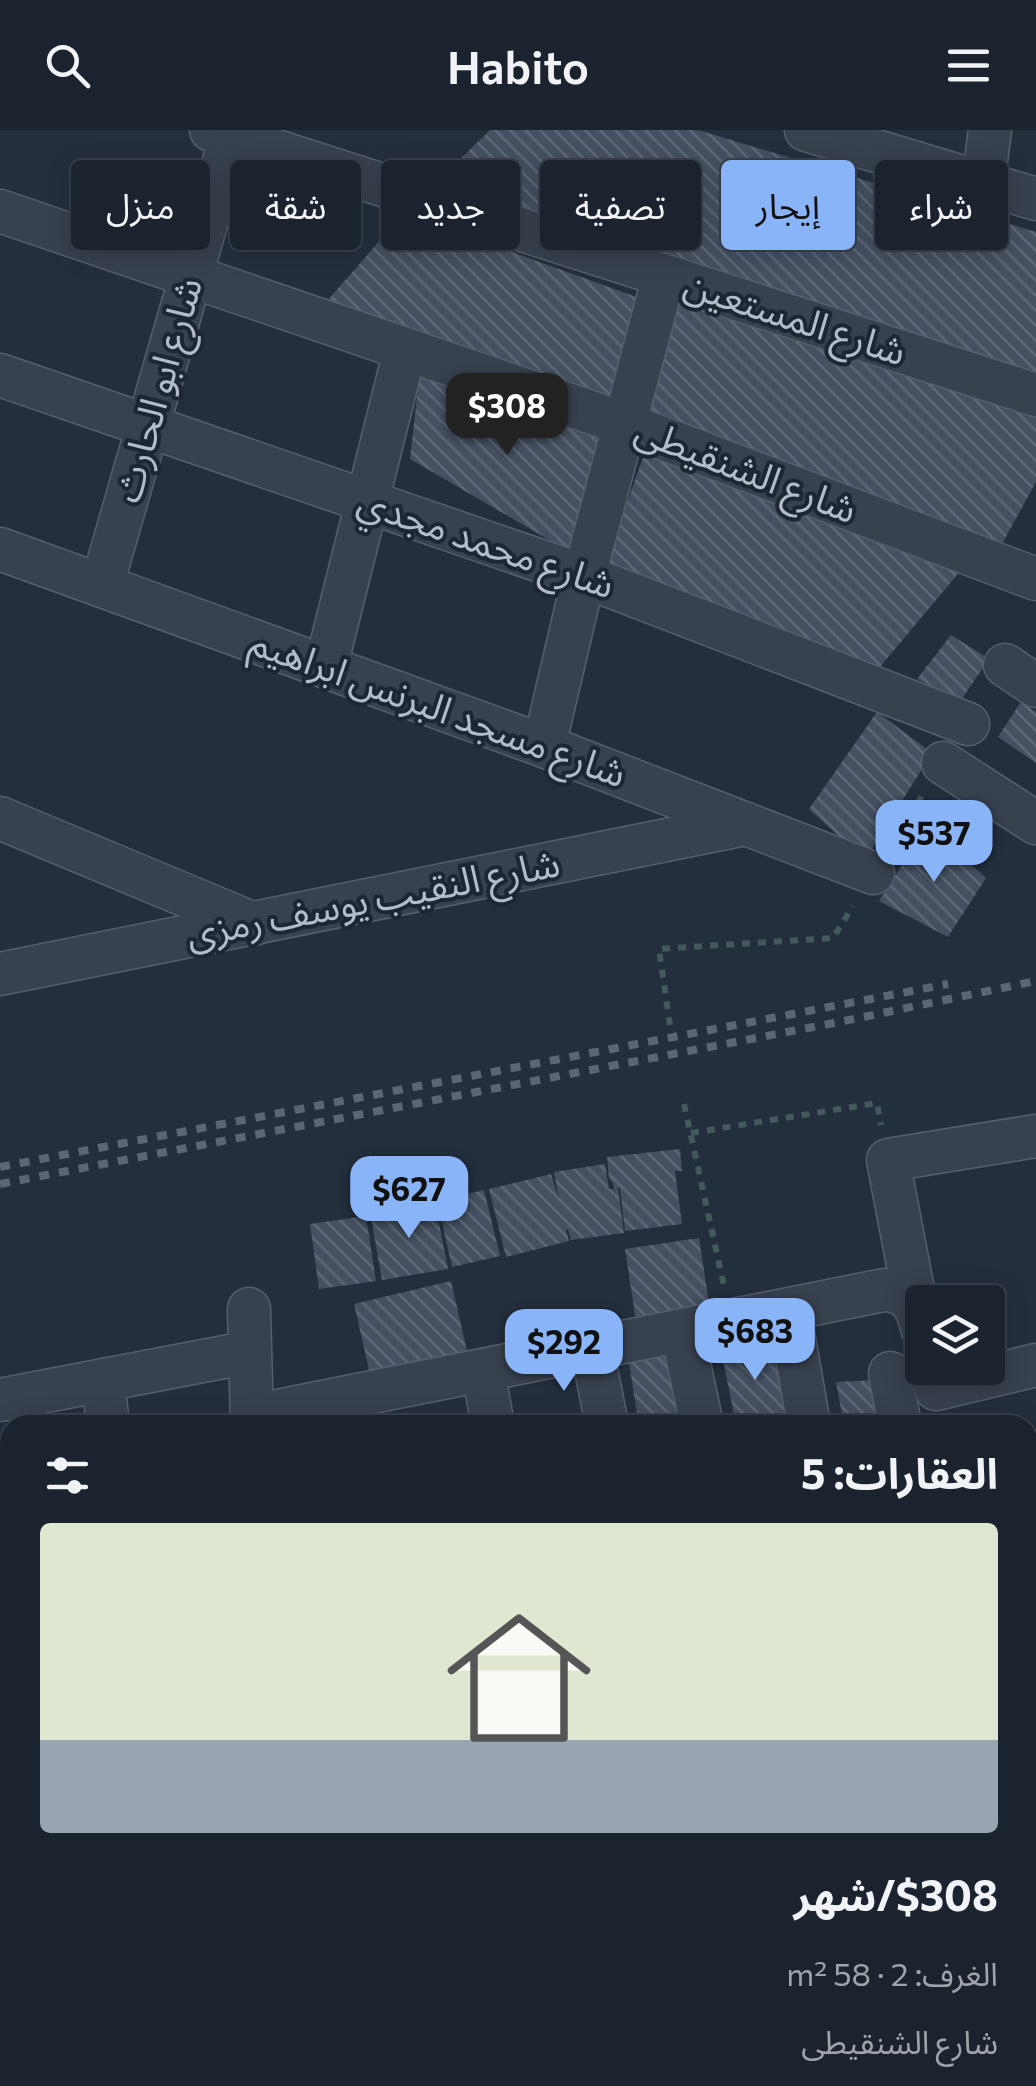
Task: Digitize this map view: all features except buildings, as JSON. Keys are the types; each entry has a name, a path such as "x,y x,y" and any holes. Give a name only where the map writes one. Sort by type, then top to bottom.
{"street":[{"path":"806,130 907,160"},
{"path":"987,160 990,130"},
{"name":"شارع المستعين","path":"222,134 1036,396"},
{"name":"شارع ابو الحارث","path":"102,586 191,277 222,134"},
{"path":"1008,190 1036,199"},
{"name":"شارع الشنقيطى","path":"0,212 625,424 1036,579"},
{"path":"544,746 584,576 664,276"},
{"path":"326,666 405,350"},
{"name":"شارع محمد مجدي","path":"0,375 584,576 968,724"},
{"name":"شارع مسجد البرنس ابراهيم","path":"0,549 544,746 873,874"},
{"path":"943,762 1036,823"},
{"path":"0,818 254,924"},
{"name":"شارع النقيب يوسف رمزى","path":"0,974 746,824"},
{"path":"905,1292 888,1160 1036,1136"},
{"path":"311,1415 382,1409 483,1371 788,1310 905,1308"},
{"path":"249,1310 252,1415"},
{"path":"788,1310 808,1415"},
{"path":"682,1331 700,1415"},
{"path":"592,1349 605,1415"},
{"path":"0,1400 250,1352"},
{"path":"938,1394 1036,1365"},
{"path":"483,1371 492,1415"},
{"path":"890,1374 898,1415"},
{"path":"103,1380 107,1415"}],"path":[{"path":"670,1025 658,949 833,938"},
{"path":"691,1133 877,1103 888,1160"},
{"path":"684,1104 732,1322"}],"railway":[{"path":"0,1184 1036,981"},
{"path":"0,1167 948,984"}]}
